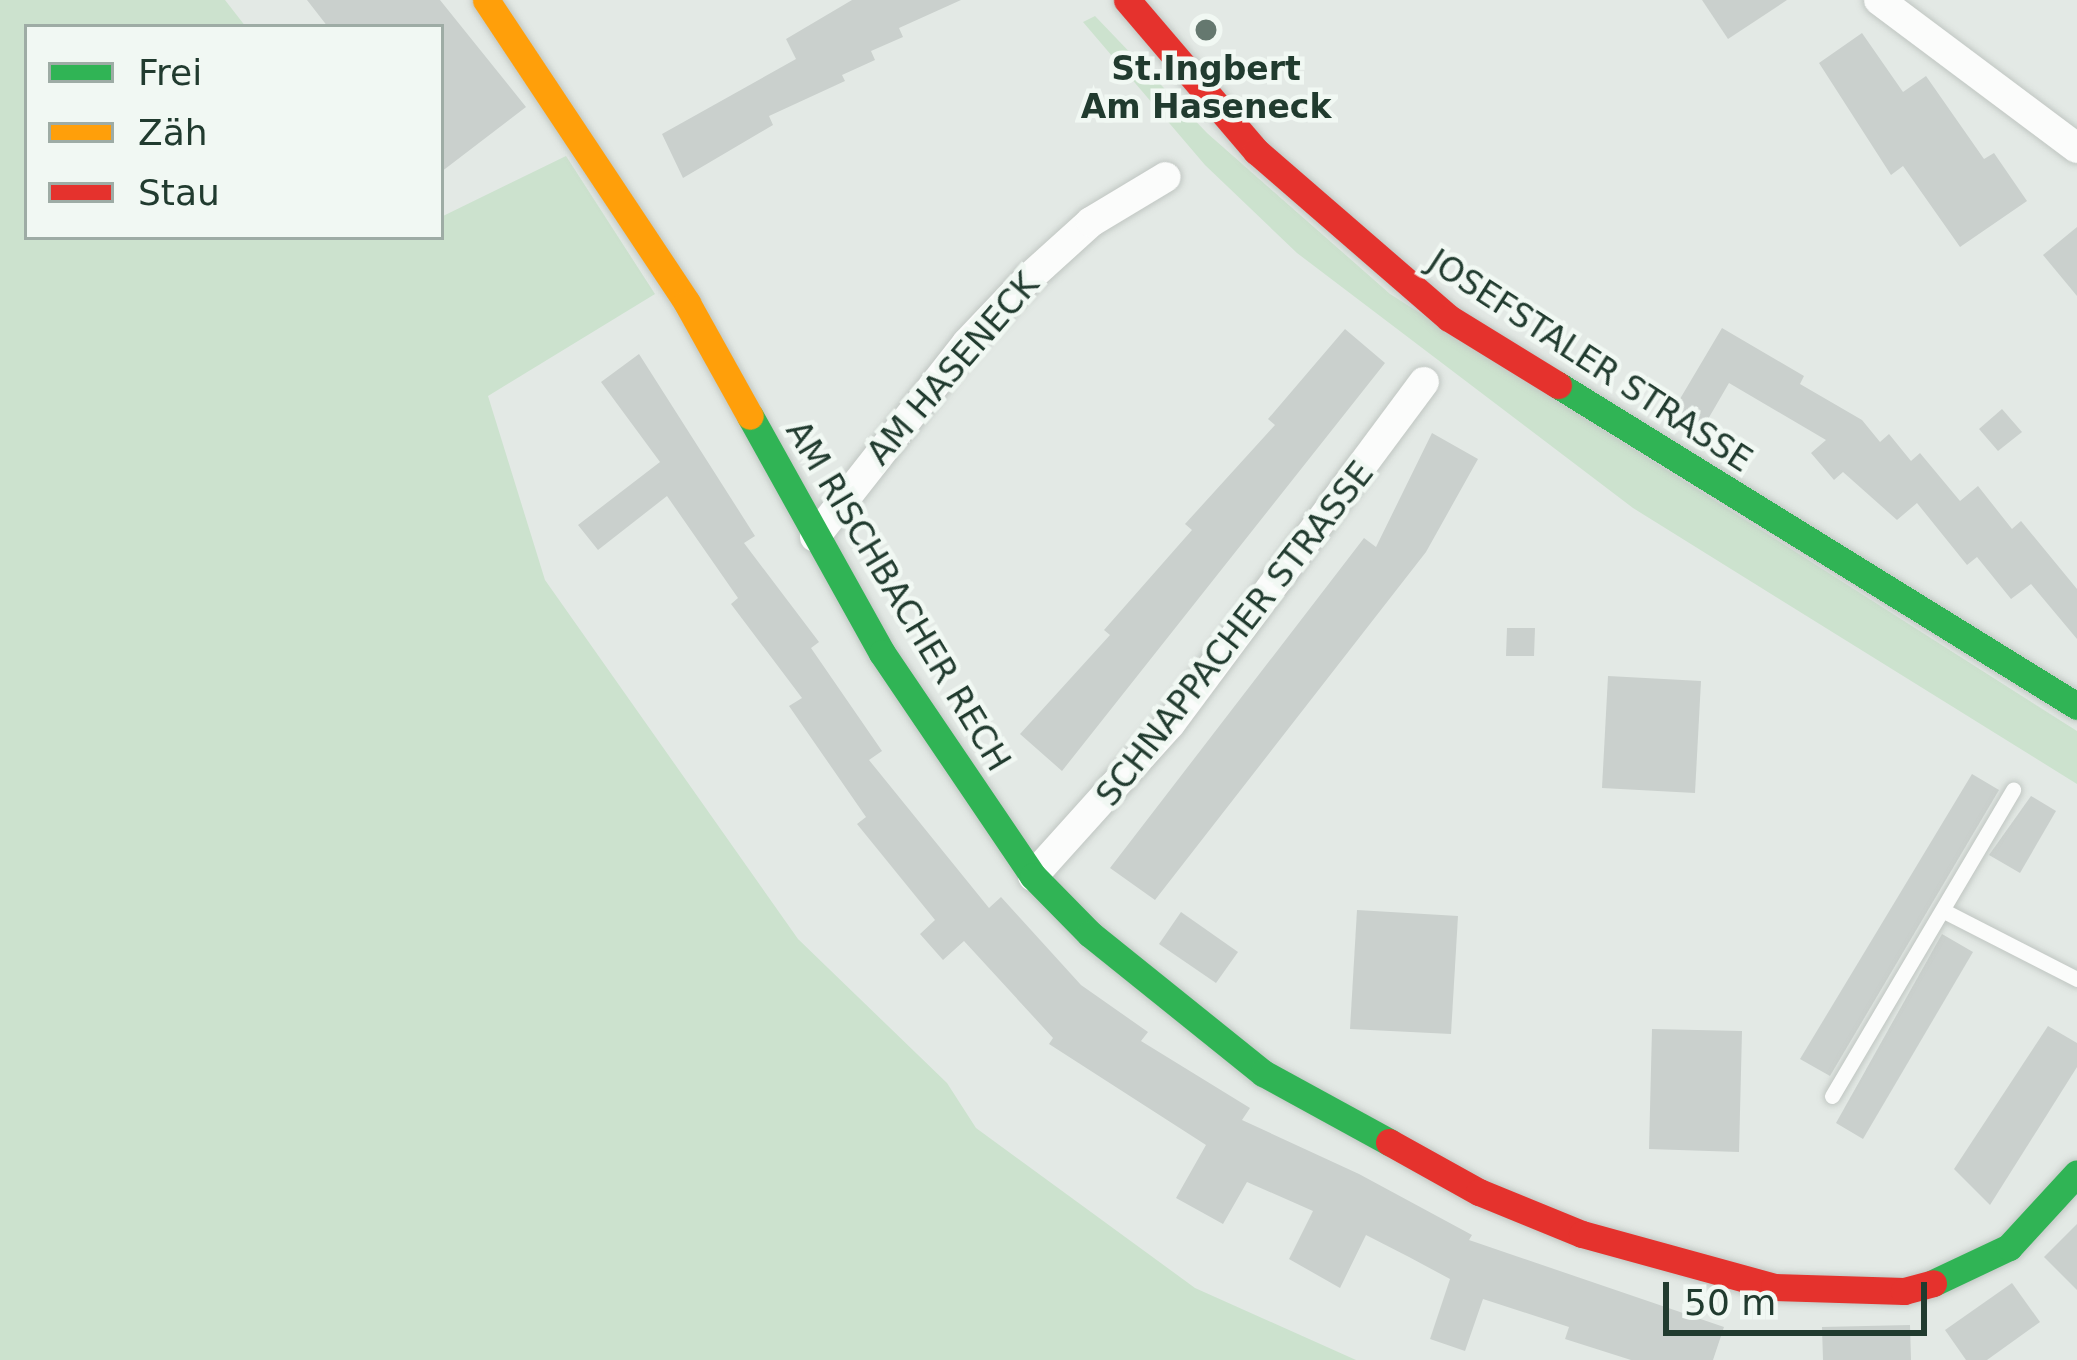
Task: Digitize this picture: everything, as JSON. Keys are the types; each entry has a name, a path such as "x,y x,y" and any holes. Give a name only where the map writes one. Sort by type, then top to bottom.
{"street":[{"name":"AM RISCHBACHER RECH","path":"486,0 663,264 815,537 957,770 1034,876 1161,997 1263,1073 1479,1192 1654,1257 1774,1287 1904,1291 1962,1275 2009,1247 2077,1173"},
{"name":"JOSEFSTALER STRASSE","path":"1126,0 1256,151 1448,318 2077,706"},
{"path":"1880,0 2077,148"},
{"name":"AM HASENECK","path":"815,537 967,343 1029,278 1091,222 1166,177"},
{"name":"SCHNAPPACHER STRASSE","path":"1034,876 1170,724 1424,382"}],"lane":[{"path":"1832,1096 2013,790"},
{"path":"1944,911 2077,979"}],"green space":[{"path":"0,0 225,0 244,24 24,24 24,240 444,240 444,216 566,156 655,294 488,396 545,580 798,939 947,1083 976,1128 1195,1288 1356,1360 0,1360"},
{"path":"1095,16 1207,133 1390,294 2077,731 2077,784 1633,508 1297,253 1205,165 1083,22"}],"building":[{"path":"307,0 440,0 526,107 444,170 444,24 326,24"},
{"path":"852,0 961,0 899,28 903,37 871,51 875,60 842,75 845,81 769,116 773,125 683,178 662,134 796,59 786,39"},
{"path":"1702,0 1787,0 1728,39"},
{"path":"1862,33 1903,92 1926,76 1984,159 1994,153 2027,201 1960,247 1903,166 1891,175 1819,63"},
{"path":"2077,227 2077,296 2043,255"},
{"path":"1722,328 1804,376 1800,384 1862,420 1880,442 1889,434 1911,461 1920,453 1960,501 1978,486 2012,529 2021,521 2077,589 2077,639 2031,584 2011,599 1977,557 1967,565 1917,503 1897,520 1843,472 1834,480 1811,453 1826,440 1729,383 1704,426 1674,409"},
{"path":"1345,329 1385,363 1062,771 1020,734 1110,635 1104,630 1192,530 1185,524 1275,425 1268,419"},
{"path":"639,354 755,536 744,543 819,642 811,648 882,751 869,760 989,908 1001,897 1081,985 1148,1032 1141,1041 1250,1108 1242,1120 1359,1174 1472,1235 1469,1240 1724,1327 1713,1360 1631,1360 1565,1339 1569,1327 1483,1299 1465,1351 1430,1339 1450,1279 1409,1257 1366,1235 1340,1288 1289,1259 1313,1211 1247,1182 1223,1224 1176,1198 1206,1145 1049,1044 1053,1038 964,941 943,960 920,934 935,920 857,824 866,817 789,706 802,698 731,604 738,598 667,496 598,550 578,525 660,462 601,382"},
{"path":"2002,409 2022,432 1998,451 1979,429"},
{"path":"1432,433 1478,459 1426,552 1155,900 1110,868 1364,538 1376,547"},
{"path":"1507,628 1535,628 1534,656 1506,656"},
{"path":"1608,676 1701,681 1695,793 1602,788"},
{"path":"1972,774 1999,790 1830,1076 1800,1059"},
{"path":"2031,796 2056,811 2020,873 1989,855"},
{"path":"1357,910 1458,916 1451,1034 1350,1029"},
{"path":"1181,912 1238,952 1216,983 1159,944"},
{"path":"1942,934 1973,952 1863,1139 1836,1123"},
{"path":"2048,1026 2077,1043 2077,1067 1990,1205 1954,1169"},
{"path":"1652,1029 1742,1031 1739,1152 1649,1149"},
{"path":"2077,1224 2077,1290 2044,1257"},
{"path":"2012,1283 2040,1322 1987,1360 1966,1360 1945,1330"},
{"path":"1910,1325 1911,1360 1823,1360 1822,1327"}],"traffic: fast":[{"path":"1558,385 2077,706"},
{"path":"750,416 882,653 1033,876 1090,934 1263,1073 1389,1142"},
{"path":"1933,1283 2009,1247 2077,1173"}],"traffic: slow":[{"path":"486,0 687,303 750,416"}],"traffic: jam":[{"path":"1127,0 1256,151 1449,318 1558,385"},
{"path":"1389,1142 1479,1192 1582,1234 1774,1287 1904,1291 1933,1283"}],"place":[{"name":"St.Ingbert Am Haseneck","path":"1206,30"}]}
